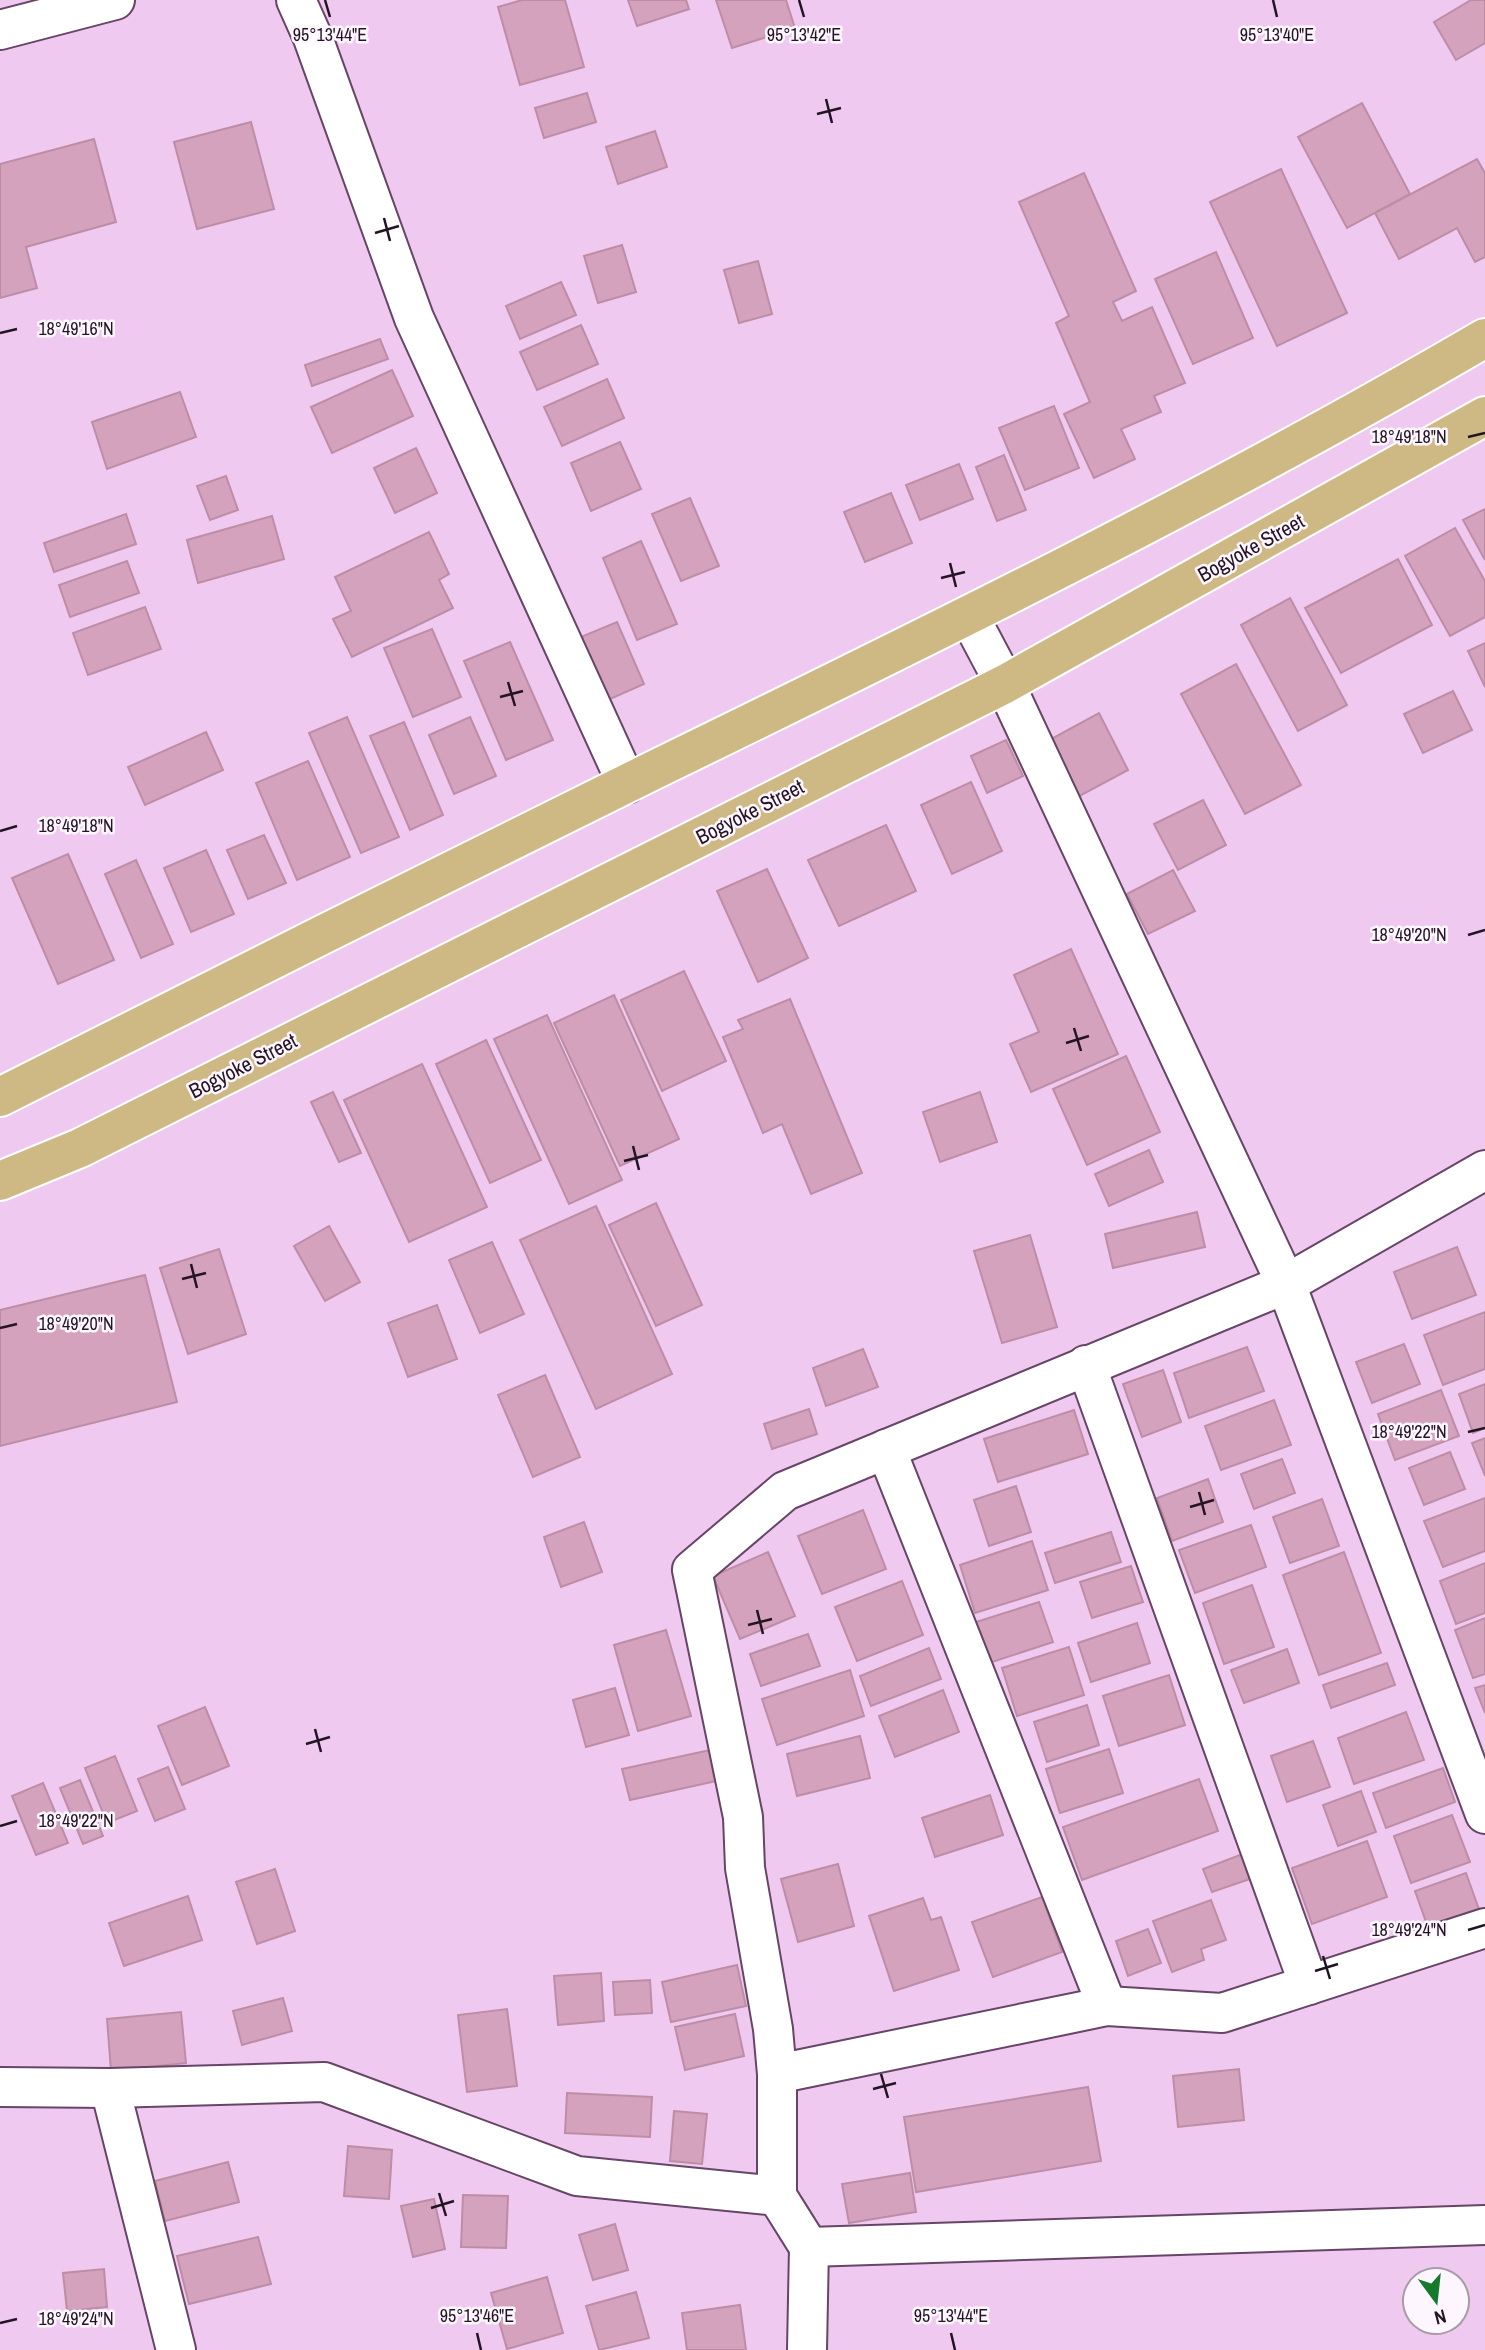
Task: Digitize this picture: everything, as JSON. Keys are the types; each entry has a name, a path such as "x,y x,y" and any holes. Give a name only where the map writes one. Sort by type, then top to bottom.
{"main road":[{"path":"0,1097 969,616 1381,399 1485,338"},
{"name":"Bogyoke Street","path":"0,1181 80,1148 1005,684 1485,416"}],"street":[{"path":"0,30 115,0"},
{"path":"296,0 313,38 414,318 628,784"},
{"path":"969,616 1005,684 1286,1284 1485,1814"},
{"path":"807,2350 809,2247 776,2196 777,2074 774,2029 745,1868 743,1816 692,1570 785,1491 1286,1284 1485,1170"},
{"path":"1086,1365 1309,1984"},
{"path":"886,1449 1107,2007"},
{"path":"777,2074 1107,2007 1222,2013 1485,1928"},
{"path":"0,2087 110,2088 324,2082 577,2176 776,2196"},
{"path":"110,2088 176,2350"},
{"path":"809,2247 1485,2225"}],"building":[{"path":"522,0 565,0 584,67 520,85 498,7"},
{"path":"628,0 686,0 689,9 637,26"},
{"path":"716,0 786,0 795,28 732,48"},
{"path":"1471,0 1485,0 1485,43 1456,60 1434,22"},
{"path":"587,93 596,122 544,138 535,108"},
{"path":"1362,103 1410,194 1347,228 1298,137"},
{"path":"251,122 274,209 197,229 174,142"},
{"path":"655,131 667,167 618,184 606,147"},
{"path":"94,139 116,222 26,247 37,288 0,298 0,164"},
{"path":"1477,159 1485,173 1485,257 1475,262 1457,228 1399,259 1375,213"},
{"path":"1281,169 1347,313 1277,346 1210,202"},
{"path":"1084,173 1136,291 1113,302 1122,321 1152,307 1185,383 1154,396 1161,412 1121,429 1135,459 1094,478 1064,414 1090,402 1056,323 1069,316 1019,202"},
{"path":"622,245 636,292 598,303 584,256"},
{"path":"1216,252 1253,338 1193,364 1155,279"},
{"path":"758,261 772,314 739,323 724,270"},
{"path":"561,282 576,315 520,339 506,306"},
{"path":"581,325 598,364 537,390 520,352"},
{"path":"380,339 388,359 312,386 305,365"},
{"path":"392,370 413,416 332,453 311,407"},
{"path":"607,379 624,418 562,446 544,407"},
{"path":"180,392 196,437 107,469 92,422"},
{"path":"1054,406 1079,468 1025,490 999,428"},
{"path":"620,442 641,489 591,511 571,463"},
{"path":"416,448 437,493 395,513 374,468"},
{"path":"1004,455 1026,510 997,521 976,467"},
{"path":"959,464 973,499 920,520 906,485"},
{"path":"226,476 238,510 210,520 197,486"},
{"path":"891,493 912,543 865,562 844,512"},
{"path":"690,498 719,566 681,581 652,514"},
{"path":"1485,509 1485,560 1463,520"},
{"path":"126,514 136,544 54,572 44,543"},
{"path":"272,516 284,559 198,583 187,540"},
{"path":"1455,528 1485,581 1485,617 1450,636 1405,556"},
{"path":"429,532 449,574 439,580 453,608 352,657 333,619 351,611 335,577"},
{"path":"641,541 677,624 637,640 603,558"},
{"path":"1398,559 1432,625 1341,673 1305,608"},
{"path":"127,561 139,593 70,617 59,585"},
{"path":"1290,598 1347,705 1298,731 1241,625"},
{"path":"145,607 161,649 88,675 73,633"},
{"path":"617,622 644,684 608,700 581,637"},
{"path":"432,629 461,697 413,717 384,648"},
{"path":"510,642 553,740 506,760 464,661"},
{"path":"1485,643 1485,687 1468,651"},
{"path":"1236,664 1301,785 1245,814 1181,694"},
{"path":"1453,691 1472,730 1423,753 1404,714"},
{"path":"1099,713 1128,770 1074,799 1044,743"},
{"path":"347,717 399,837 361,853 309,733"},
{"path":"470,717 496,776 454,794 429,735"},
{"path":"404,722 443,815 410,830 370,736"},
{"path":"206,732 223,770 145,805 128,767"},
{"path":"1006,740 1023,776 987,793 971,756"},
{"path":"308,761 350,857 297,880 256,783"},
{"path":"971,782 1002,851 952,874 921,805"},
{"path":"1203,800 1226,845 1178,870 1154,824"},
{"path":"886,825 916,891 839,926 808,860"},
{"path":"264,835 286,883 248,899 227,850"},
{"path":"206,850 234,914 191,932 164,868"},
{"path":"68,854 114,960 58,984 12,878"},
{"path":"136,860 173,944 141,958 105,874"},
{"path":"767,869 808,958 758,982 717,891"},
{"path":"1173,870 1195,911 1148,934 1127,894"},
{"path":"1071,949 1118,1054 1031,1092 1010,1044 1039,1032 1014,975"},
{"path":"684,971 726,1061 662,1091 621,1000"},
{"path":"614,995 679,1139 620,1166 554,1023"},
{"path":"790,999 862,1173 811,1194 782,1124 763,1133 723,1037 743,1029 738,1020"},
{"path":"547,1015 622,1180 569,1204 494,1039"},
{"path":"486,1040 541,1160 490,1183 436,1064"},
{"path":"1126,1056 1160,1132 1087,1165 1053,1089"},
{"path":"422,1064 487,1207 409,1242 344,1100"},
{"path":"333,1092 361,1153 339,1162 311,1102"},
{"path":"980,1092 997,1142 940,1162 923,1112"},
{"path":"1149,1150 1163,1182 1109,1206 1095,1174"},
{"path":"656,1203 702,1305 656,1326 609,1225"},
{"path":"596,1206 672,1374 596,1409 520,1240"},
{"path":"1197,1212 1205,1247 1113,1268 1105,1234"},
{"path":"329,1226 360,1282 325,1301 294,1246"},
{"path":"1030,1235 1057,1327 1002,1343 974,1251"},
{"path":"492,1242 524,1314 480,1333 449,1260"},
{"path":"1457,1247 1476,1295 1412,1319 1394,1272"},
{"path":"219,1249 246,1334 188,1354 160,1268"},
{"path":"145,1275 177,1402 0,1446 0,1310"},
{"path":"437,1305 457,1359 408,1377 388,1323"},
{"path":"1485,1312 1485,1369 1443,1385 1424,1335"},
{"path":"1404,1344 1420,1384 1372,1403 1356,1362"},
{"path":"1247,1347 1264,1391 1189,1418 1174,1373"},
{"path":"863,1349 878,1387 826,1406 813,1368"},
{"path":"1163,1370 1181,1422 1142,1437 1123,1384"},
{"path":"545,1375 580,1457 533,1477 498,1395"},
{"path":"1485,1384 1485,1428 1473,1433 1459,1394"},
{"path":"1441,1390 1459,1436 1395,1460 1378,1414"},
{"path":"1274,1400 1291,1445 1221,1470 1205,1426"},
{"path":"809,1409 817,1434 772,1449 764,1424"},
{"path":"1074,1410 1088,1454 998,1482 984,1439"},
{"path":"1485,1438 1485,1476 1472,1443"},
{"path":"1450,1452 1465,1489 1424,1505 1409,1468"},
{"path":"1282,1459 1295,1493 1254,1509 1241,1474"},
{"path":"1208,1479 1223,1522 1172,1541 1157,1498"},
{"path":"1016,1486 1031,1532 989,1546 974,1500"},
{"path":"1485,1498 1485,1551 1443,1567 1424,1521"},
{"path":"1322,1499 1339,1546 1290,1563 1273,1517"},
{"path":"863,1510 886,1569 822,1594 798,1536"},
{"path":"584,1522 602,1572 561,1587 544,1537"},
{"path":"1251,1525 1266,1567 1195,1593 1179,1550"},
{"path":"1111,1532 1121,1562 1055,1583 1045,1553"},
{"path":"1032,1541 1048,1590 975,1613 960,1565"},
{"path":"768,1552 795,1616 740,1639 713,1576"},
{"path":"1344,1552 1381,1653 1319,1675 1283,1575"},
{"path":"1485,1563 1485,1613 1456,1624 1440,1581"},
{"path":"1131,1566 1143,1602 1092,1618 1080,1582"},
{"path":"902,1581 923,1635 857,1661 835,1607"},
{"path":"1252,1585 1274,1647 1224,1664 1203,1603"},
{"path":"1039,1602 1053,1642 986,1664 973,1623"},
{"path":"1485,1618 1485,1674 1473,1678 1455,1630"},
{"path":"1137,1623 1150,1663 1091,1682 1078,1643"},
{"path":"666,1630 691,1716 638,1731 614,1645"},
{"path":"808,1634 820,1666 761,1686 750,1654"},
{"path":"1069,1647 1084,1695 1017,1716 1002,1668"},
{"path":"929,1648 941,1679 871,1706 860,1676"},
{"path":"1287,1649 1299,1683 1244,1703 1231,1670"},
{"path":"1387,1663 1395,1685 1331,1708 1323,1685"},
{"path":"850,1670 864,1716 777,1745 762,1699"},
{"path":"1169,1675 1185,1725 1119,1746 1103,1696"},
{"path":"1485,1685 1485,1713 1475,1688"},
{"path":"615,1688 629,1735 586,1747 573,1700"},
{"path":"943,1690 959,1732 895,1757 879,1716"},
{"path":"1087,1705 1099,1745 1047,1762 1034,1722"},
{"path":"205,1707 229,1766 182,1785 158,1726"},
{"path":"1406,1712 1424,1760 1354,1784 1338,1738"},
{"path":"860,1736 870,1778 797,1796 787,1754"},
{"path":"1313,1741 1330,1787 1287,1802 1271,1756"},
{"path":"715,1749 721,1780 630,1800 622,1769"},
{"path":"1109,1749 1123,1793 1060,1813 1046,1769"},
{"path":"115,1756 137,1811 107,1823 85,1768"},
{"path":"168,1767 185,1809 155,1821 138,1779"},
{"path":"1443,1768 1455,1802 1386,1828 1373,1793"},
{"path":"1199,1779 1218,1831 1082,1880 1063,1827"},
{"path":"80,1780 103,1836 83,1844 60,1788"},
{"path":"43,1783 68,1843 36,1855 12,1796"},
{"path":"1361,1791 1376,1832 1338,1846 1323,1805"},
{"path":"990,1795 1003,1835 935,1857 922,1818"},
{"path":"1452,1815 1470,1862 1411,1883 1394,1836"},
{"path":"1367,1841 1387,1897 1312,1924 1292,1868"},
{"path":"1253,1850 1262,1875 1212,1892 1203,1869"},
{"path":"838,1864 854,1926 798,1942 781,1879"},
{"path":"275,1869 295,1931 257,1944 236,1882"},
{"path":"1466,1873 1481,1915 1430,1933 1415,1891"},
{"path":"188,1896 202,1940 124,1966 109,1923"},
{"path":"1042,1897 1062,1952 993,1977 972,1922"},
{"path":"923,1898 931,1920 941,1917 959,1970 894,1991 869,1916"},
{"path":"1211,1900 1226,1940 1201,1949 1204,1960 1172,1972 1153,1921"},
{"path":"1148,1929 1161,1963 1128,1976 1116,1941"},
{"path":"737,1965 746,2006 671,2022 662,1982"},
{"path":"601,1973 604,2021 558,2025 554,1976"},
{"path":"650,1980 652,2013 615,2015 613,1982"},
{"path":"283,1998 292,2031 242,2045 233,2011"},
{"path":"507,2009 517,2086 467,2092 458,2015"},
{"path":"181,2012 186,2063 111,2071 107,2019"},
{"path":"735,2014 744,2056 685,2070 675,2027"},
{"path":"1239,2069 1244,2120 1178,2127 1173,2076"},
{"path":"1088,2087 1101,2161 916,2192 904,2117"},
{"path":"567,2093 652,2097 650,2137 565,2133"},
{"path":"674,2111 707,2114 702,2164 670,2161"},
{"path":"348,2146 392,2150 389,2199 344,2196"},
{"path":"228,2162 239,2202 165,2221 155,2181"},
{"path":"910,2173 916,2212 849,2223 842,2184"},
{"path":"463,2195 508,2196 506,2248 461,2247"},
{"path":"434,2199 445,2249 413,2257 401,2206"},
{"path":"615,2224 628,2270 593,2280 579,2235"},
{"path":"258,2237 271,2284 189,2304 177,2256"},
{"path":"104,2269 107,2307 67,2311 63,2273"},
{"path":"547,2277 563,2333 507,2349 491,2293"},
{"path":"636,2292 649,2338 599,2350 586,2306"},
{"path":"740,2305 746,2350 687,2350 682,2313"}]}
